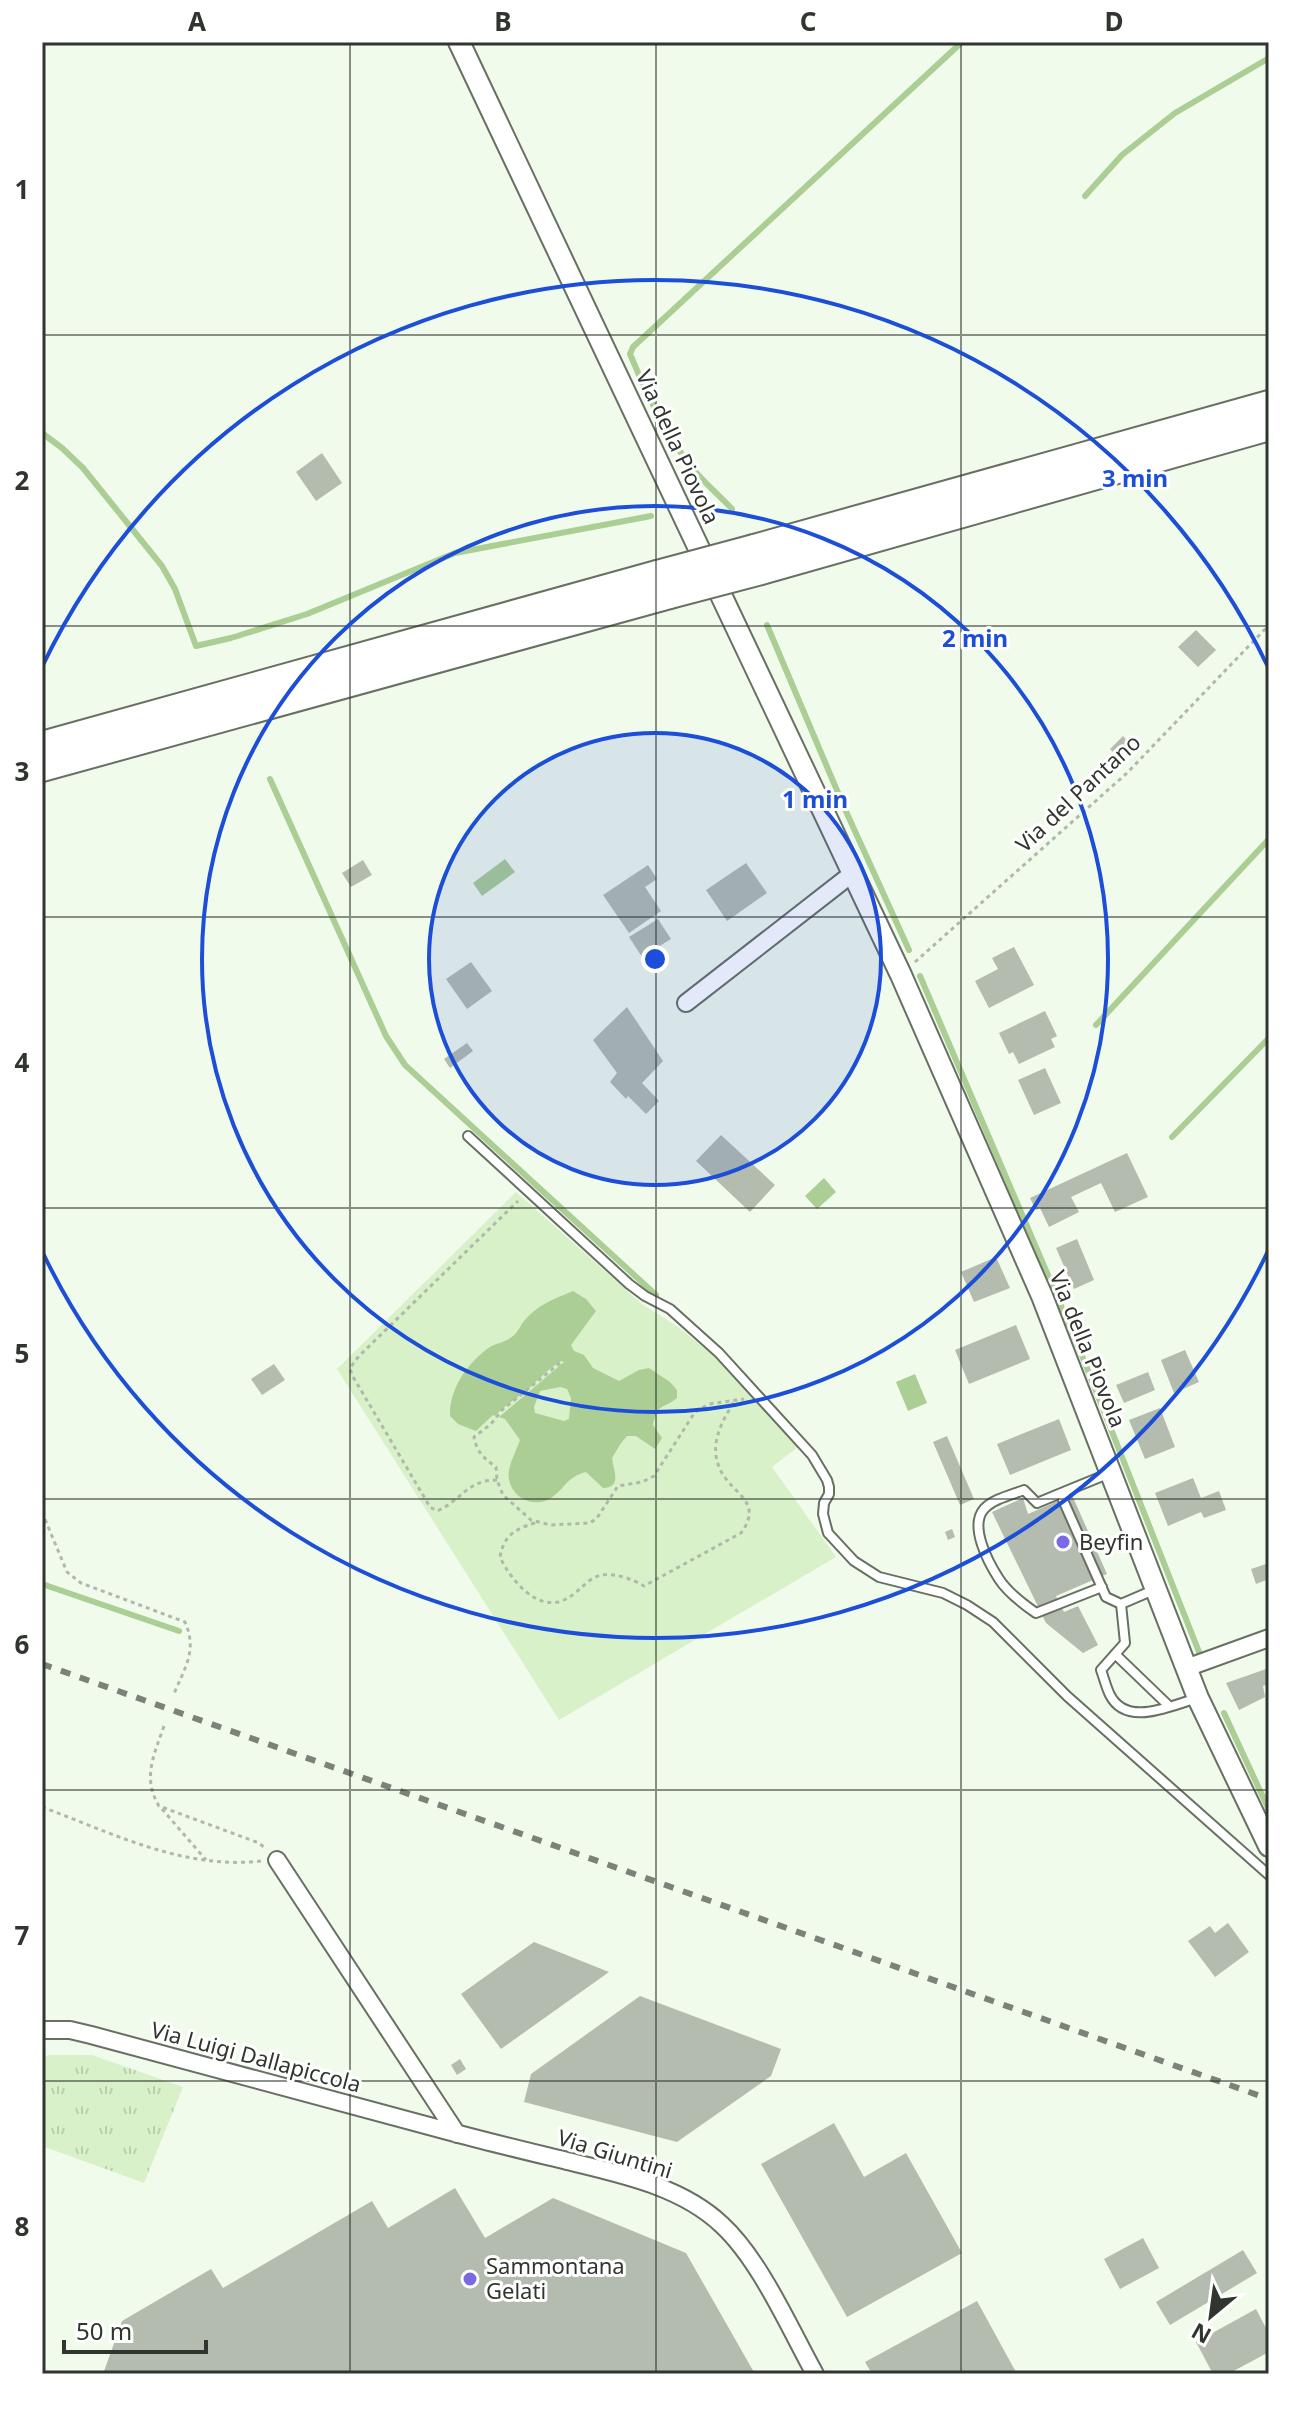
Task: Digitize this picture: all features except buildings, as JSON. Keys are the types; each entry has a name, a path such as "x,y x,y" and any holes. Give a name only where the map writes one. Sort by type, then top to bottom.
{"highway":[{"path":"758,559 1269,404"},
{"path":"42,768 664,585 1269,427"},
{"path":"42,745 664,585"}],"street":[{"name":"Via della Piovola","path":"459,42 901,975 1042,1296 1198,1698 1269,1846"},
{"path":"686,1003 853,873"},
{"path":"1186,1668 1269,1638"},
{"path":"277,1860 457,2134"},
{"name":"Via Luigi Dallapiccola","path":"42,2030 70,2030 91,2035 457,2134"},
{"name":"Via Giuntini","path":"457,2134 617,2173 669,2192 705,2212 722,2225 750,2259 815,2374"}],"lane":[{"path":"468,1136 629,1284 670,1309 719,1353 764,1401 812,1455 827,1480 829,1494 823,1514 828,1533 854,1561 879,1577 943,1593 993,1622 1067,1696 1269,1875"},
{"path":"1102,1587 1036,1613 999,1579 984,1549 977,1525 981,1511 990,1504 1024,1490 1037,1503 1110,1472"},
{"path":"1066,1491 1063,1500 1106,1597 1121,1604 1156,1589"},
{"path":"1121,1604 1125,1643 1101,1670 1111,1698 1125,1710 1138,1715 1198,1698"},
{"path":"1115,1654 1169,1706"}],"path":[{"name":"Via del Pantano","path":"901,975 1127,773 1269,625"},
{"path":"497,1480 482,1480 437,1511 430,1507 350,1368 528,1191"},
{"path":"560,1363 474,1437 483,1458 496,1467 503,1495 531,1520 550,1525 590,1523 597,1518 618,1486 642,1482 654,1476 695,1412 709,1404 736,1399 764,1401"},
{"path":"534,1385 540,1391"},
{"path":"538,1522 520,1527 507,1536 500,1557 520,1589 539,1599 556,1603 569,1598 599,1575 624,1578 644,1586 741,1533 747,1525 749,1511 745,1498 720,1470 715,1448 721,1422 736,1399"},
{"path":"42,1512 67,1572 81,1583 185,1622 192,1637 191,1652 173,1696"},
{"path":"164,1726 151,1763 152,1793 159,1806 206,1860"},
{"path":"159,1806 259,1843 277,1860"},
{"path":"42,1807 175,1855 230,1864 277,1860"}],"green space":[{"path":"516,1192 642,1304 678,1327 720,1361 798,1447 772,1467 836,1557 559,1720 337,1369"},
{"path":"49,2055 92,2055 183,2087 144,2183 42,2146 42,2058"}],"shaded area":[{"path":"505,859 515,872 482,896 473,883"},
{"path":"824,1178 836,1192 817,1209 805,1196"},
{"path":"573,1291 586,1299 596,1311 571,1345 574,1351 584,1355 593,1368 619,1381 649,1368 670,1382 677,1390 677,1398 657,1413 653,1425 662,1438 655,1449 636,1436 627,1436 621,1443 612,1458 613,1485 603,1488 586,1472 570,1480 551,1498 528,1501 515,1492 509,1478 511,1462 520,1440 505,1419 499,1417 564,1362 552,1368 476,1431 458,1424 450,1416 453,1396 461,1377 474,1360 490,1347 513,1336 534,1311","holes":["560,1387 567,1389 571,1398 569,1419 564,1421 535,1413 540,1391"]},
{"path":"915,1374 927,1403 908,1411 896,1382"}],"waterway":[{"path":"732,509 694,470 671,438 630,354 633,347 962,42"},
{"path":"1085,196 1122,155 1175,113 1269,58"},
{"path":"42,433 83,468 162,566 175,589 196,646 307,614 455,553 651,516"},
{"path":"767,625 909,950"},
{"path":"270,779 386,1036 405,1065 656,1295"},
{"path":"1096,1025 1269,839"},
{"path":"920,976 1077,1343 1199,1652"},
{"path":"1172,1137 1269,1038"},
{"path":"42,1584 179,1631"},
{"path":"1224,1713 1269,1810"}],"railway":[{"path":"42,1664 1269,2099"}],"place":[{"name":"Beyfin","path":"1063,1542"},
{"name":"Sammontana Gelati","path":"470,2279"}]}
